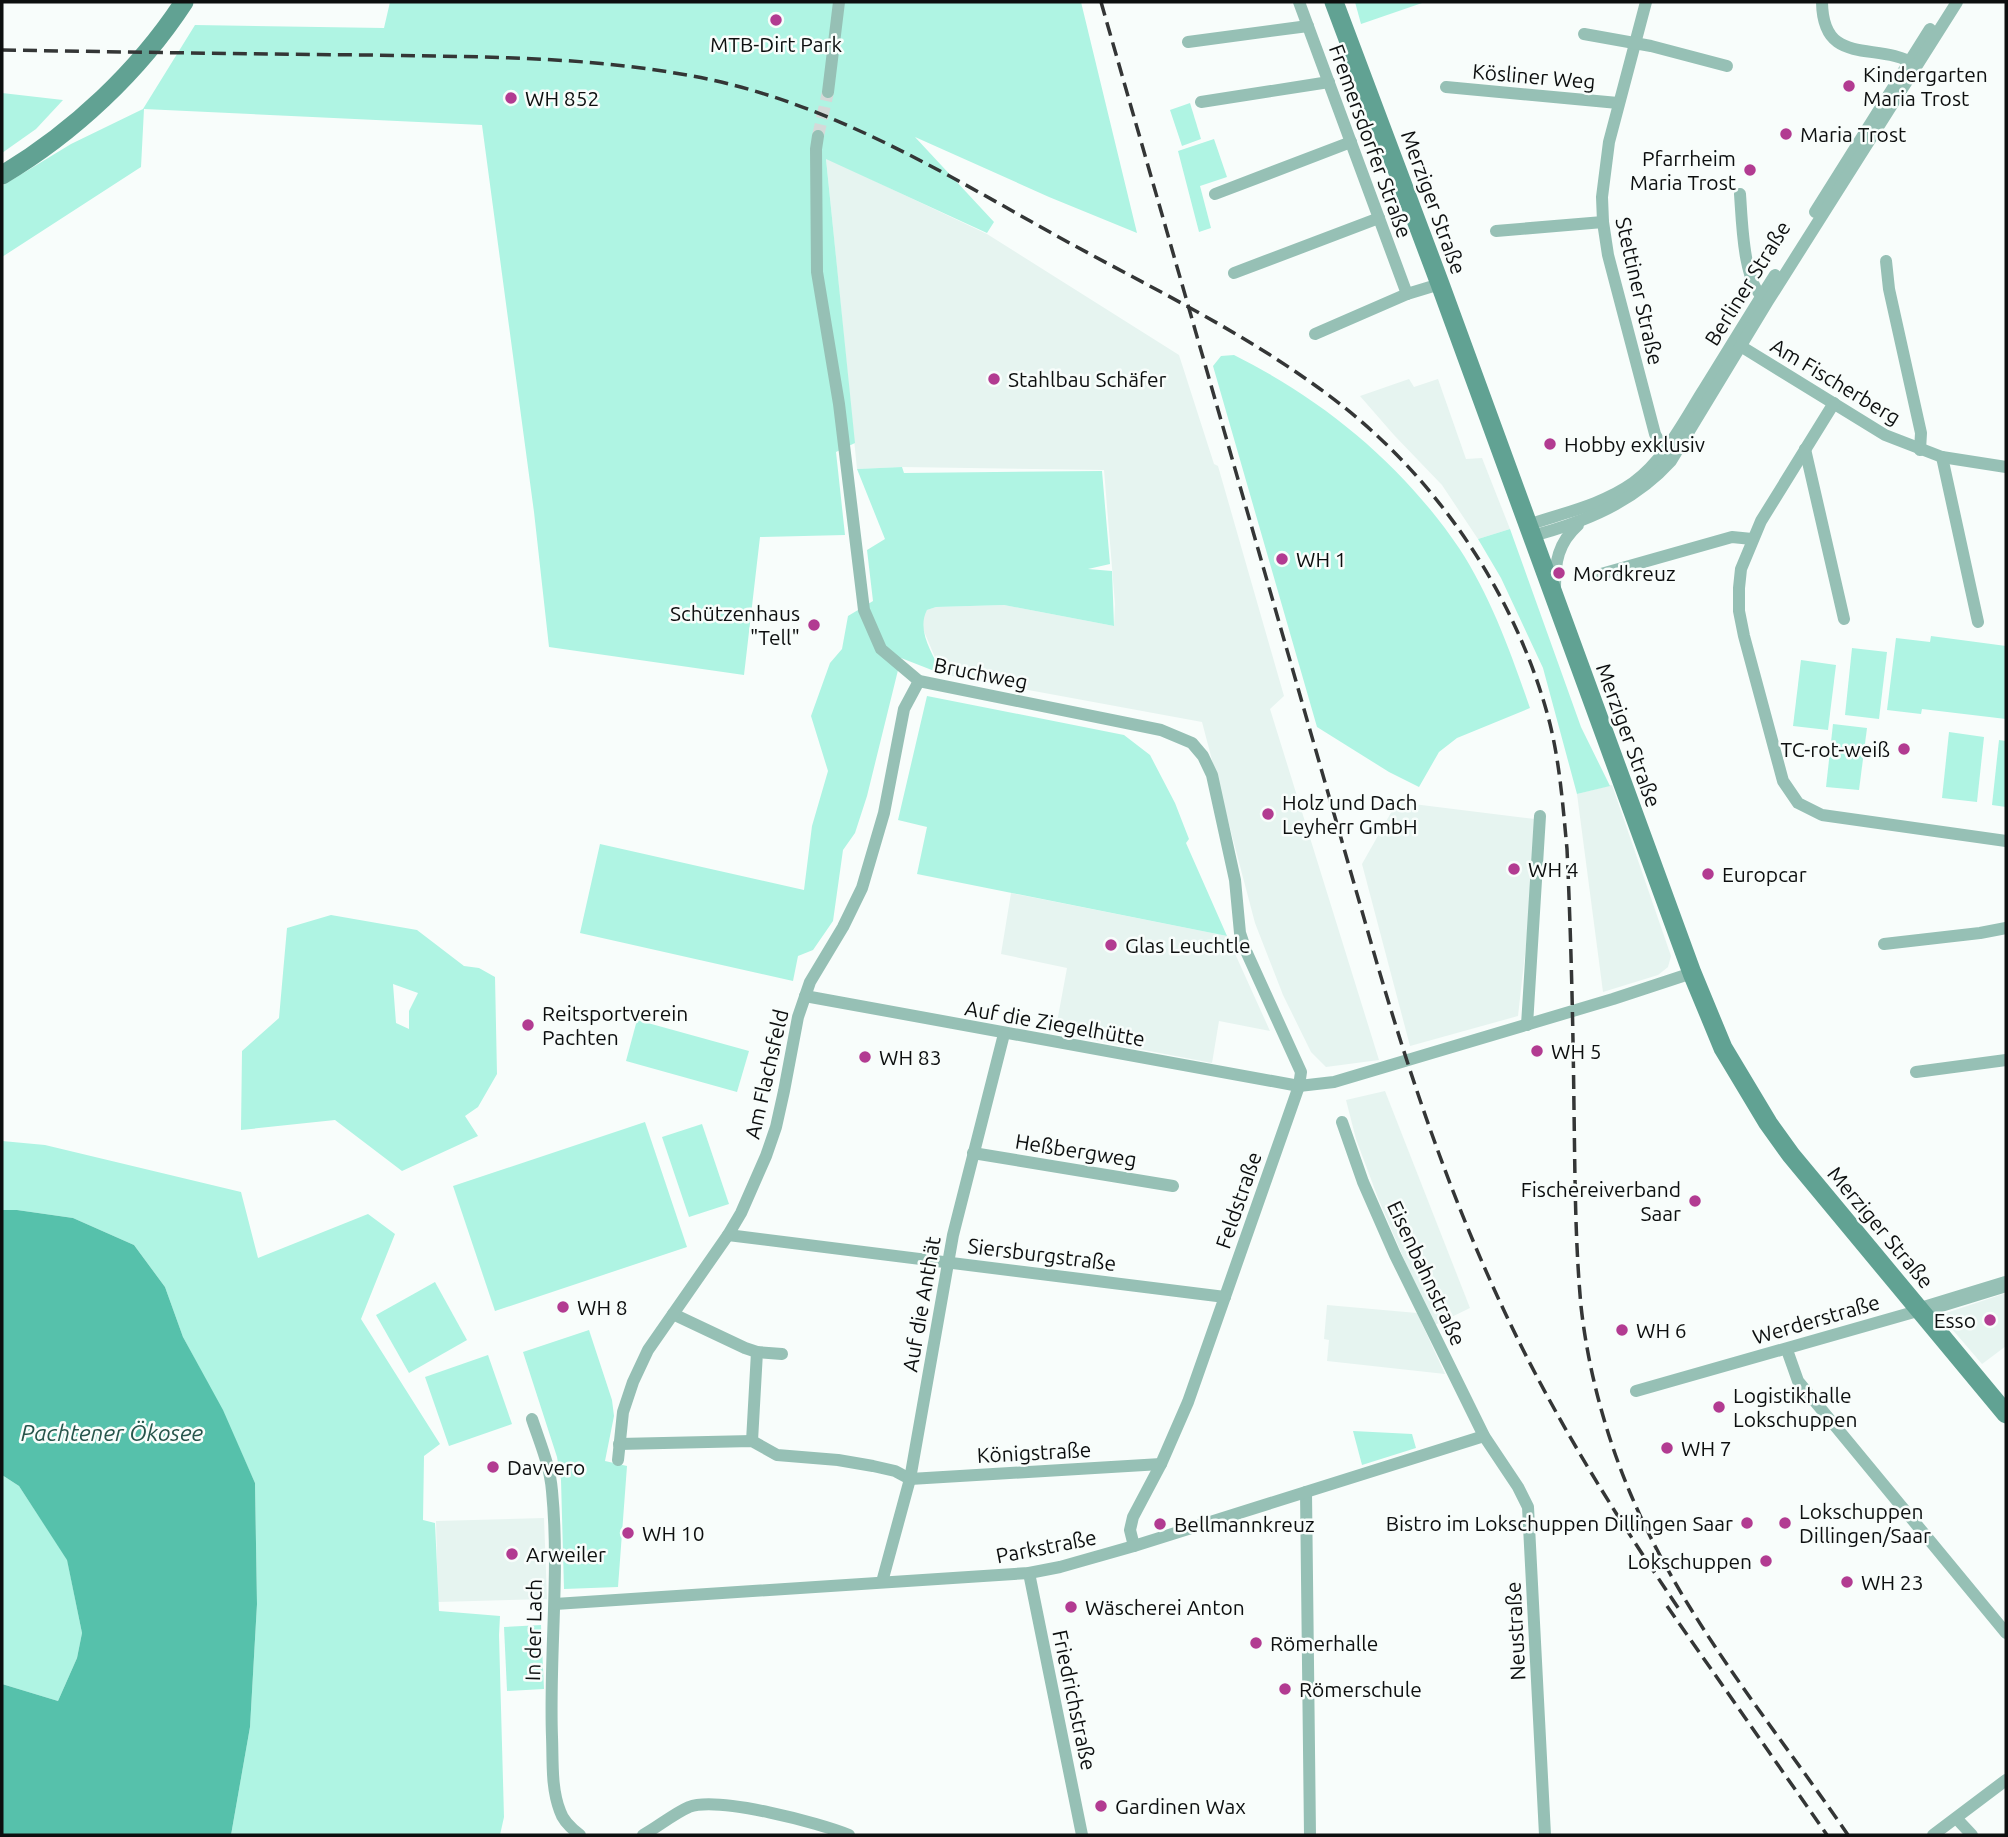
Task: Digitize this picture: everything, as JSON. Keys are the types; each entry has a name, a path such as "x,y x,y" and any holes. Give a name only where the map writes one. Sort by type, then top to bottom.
{"main road":[{"path":"2,175 60,135 97,102 134,66 184,2"},
{"name":"Merziger Straße","path":"1334,2 1692,973 1723,1048 1768,1123 1791,1155 2006,1413"}],"street":[{"path":"828,92 839,2"},
{"name":"Fremersdorfer Straße","path":"1299,2 1407,294"},
{"name":"Stettiner Straße","path":"1646,2 1618,103 1603,176 1603,222 1616,289 1656,435 1667,457"},
{"path":"1822,2 1826,29 1847,49 1900,56 1913,63"},
{"name":"Berliner Straße","path":"1530,531 1583,520 1618,505 1640,491 1667,457 1913,63 1947,2"},
{"name":"Berliner Straße","path":"1913,63 1957,2"},
{"path":"1188,42 1308,26"},
{"path":"1584,34 1635,43 1727,66"},
{"path":"1202,102 1329,82"},
{"name":"Kösliner Weg","path":"1446,87 1618,103"},
{"name":"Bruchweg","path":"818,136 817,272 839,404 864,610 881,649 919,681 1161,730 1192,743 1203,756 1212,775 1235,880 1240,933 1301,1072 1299,1086"},
{"path":"1215,194 1352,142"},
{"path":"1740,194 1753,283 1765,299"},
{"path":"1234,273 1379,218"},
{"path":"1496,231 1603,222"},
{"name":"Am Fischerberg","path":"1886,261 1889,289 1921,433 1920,450"},
{"path":"1315,334 1407,294 1440,284"},
{"name":"Am Fischerberg","path":"1737,344 1885,435 1942,457 2006,467"},
{"path":"1834,403 1761,521 1741,569 1739,611 1783,781 1798,803 1834,817 2006,841"},
{"path":"1805,449 1844,619"},
{"name":"Berliner Straße","path":"1530,531 1612,496 1667,457"},
{"path":"1942,457 1978,622"},
{"name":"Berliner Straße","path":"1555,597 1555,569 1561,544 1583,520"},
{"path":"1594,576 1732,537 1752,539"},
{"name":"Am Flachsfeld","path":"618,1460 624,1412 633,1382 648,1350 728,1235 754,1185 776,1127 798,1017 810,982 843,928 862,888 884,813 904,709 919,681"},
{"path":"1527,1025 1540,816"},
{"path":"1884,944 2006,928"},
{"path":"1299,1086 1334,1082 1692,973"},
{"name":"Auf die Ziegelhütte","path":"805,996 1299,1086"},
{"name":"Auf die Anthät","path":"882,1582 910,1479 948,1261 1004,1034"},
{"path":"1916,1072 2006,1060"},
{"name":"Feldstraße","path":"1134,1546 1130,1530 1133,1517 1161,1464 1188,1402 1299,1086"},
{"name":"Eisenbahnstraße","path":"1342,1122 1363,1182 1395,1255 1484,1436"},
{"name":"Heßbergweg","path":"973,1153 1173,1186"},
{"name":"Siersburgstraße","path":"728,1235 1224,1297"},
{"name":"Werderstraße","path":"1636,1391 1787,1350 2006,1284"},
{"path":"673,1314 757,1352 782,1354"},
{"path":"1787,1350 1798,1381 2006,1633"},
{"path":"752,1441 757,1352"},
{"name":"In der Lach","path":"533,1419 552,1491 555,1604 551,1652 553,1777 560,1813 570,1828 580,1835"},
{"name":"Parkstraße","path":"555,1604 1030,1573 1088,1560 1484,1436"},
{"name":"Neustraße","path":"1484,1436 1525,1500 1529,1515 1545,1835"},
{"path":"619,1444 752,1441 776,1455 873,1466 910,1479"},
{"name":"Königstraße","path":"910,1479 1161,1464"},
{"path":"1306,1492 1310,1835"},
{"name":"Friedrichstraße","path":"1030,1573 1082,1835"},
{"path":"1933,1835 2006,1780"},
{"path":"643,1835 689,1807 705,1804 777,1815 849,1835"},
{"path":"1957,1819 1972,1835"}],"shaded area":[{"path":"390,2 1081,2 1137,233 915,137 994,222 987,233 826,159 855,443 836,452 845,535 760,537 744,675 549,647 534,512 482,125 144,109 141,167 2,257 2,186 71,144 143,109 195,25 384,28"},
{"path":"1355,2 1425,2 1361,24"},
{"path":"2,93 63,100 36,129 2,153"},
{"path":"1190,103 1201,139 1182,146 1170,110"},
{"path":"1214,139 1227,177 1200,186 1211,228 1199,232 1178,151"},
{"path":"826,158 987,234 1179,355 1214,464 1218,466 1284,696 1270,709 1379,1060 1326,1067 1311,1052 1283,995 1255,923 1202,722 942,674 923,629 923,618 927,610 936,607 1004,605 1114,626 1115,604 1104,470 902,467 857,469"},
{"path":"1234,355 1299,392 1359,437 1386,462 1437,517 1459,548 1481,586 1499,626 1530,708 1457,738 1439,752 1419,787 1389,772 1317,727 1213,366 1221,356"},
{"path":"1409,379 1414,387 1438,379 1466,459 1482,458 1510,529 1478,539 1442,485 1360,396"},
{"path":"902,467 904,473 1102,471 1110,564 1088,569 1112,571 1114,626 1004,605 936,607 927,610 923,626 930,650 942,674 901,658 867,796 855,833 843,850 833,921 813,950 798,956 793,981 580,933 600,844 804,890 812,826 828,771 811,716 830,663 842,649 848,616 873,601 867,550 885,539 857,469"},
{"path":"1510,529 1581,727 1610,786 1577,794 1543,668 1501,578 1478,539"},
{"path":"1931,636 2006,646 2006,719 1922,709 1921,714 1887,710 1896,638 1930,642"},
{"path":"1852,648 1887,652 1879,719 1845,715"},
{"path":"1801,660 1836,665 1828,730 1793,726"},
{"path":"927,696 1124,735 1150,755 1175,803 1189,839 1186,843 1227,936 917,874 927,827 898,820"},
{"path":"1833,724 1867,728 1859,790 1826,787"},
{"path":"1949,732 1984,737 1977,802 1942,798"},
{"path":"1999,740 2006,741 2006,807 1992,805"},
{"path":"1612,785 1671,956 1668,967 1658,975 1603,992 1577,794"},
{"path":"1397,802 1535,819 1534,874 1518,1016 1410,1046 1362,864"},
{"path":"1011,893 1227,936 1270,1031 1219,1021 1212,1063 1055,1033 1067,968 1001,954"},
{"path":"331,915 417,930 464,966 479,968 495,977 497,1074 478,1107 465,1116 478,1136 402,1171 335,1120 241,1130 242,1051 279,1018 287,928","holes":["393,984 418,993 409,1011 409,1029 396,1023"]},
{"path":"637,1020 749,1051 737,1092 626,1061"},
{"path":"1385,1091 1470,1308 1435,1325 1423,1304 1378,1198 1356,1139 1346,1100"},
{"path":"645,1122 687,1247 495,1311 453,1186"},
{"path":"702,1124 729,1204 689,1217 662,1137"},
{"path":"2,1141 45,1145 241,1192 258,1258 368,1214 395,1234 361,1319 440,1444 424,1456 423,1520 435,1523 439,1611 500,1616 504,1817 500,1835 231,1835 250,1727 257,1604 255,1483 222,1410 183,1337 165,1287 134,1245 73,1218 2,1210"},
{"path":"435,1282 467,1340 409,1373 376,1315"},
{"path":"2006,1293 2006,1346 1982,1364 1940,1315"},
{"path":"1327,1305 1417,1313 1445,1374 1327,1361 1329,1340 1324,1339"},
{"path":"589,1330 612,1400 614,1416 605,1461 627,1466 618,1587 564,1589 561,1480 557,1457 523,1352"},
{"path":"488,1355 512,1424 449,1446 425,1377"},
{"path":"1353,1431 1412,1434 1416,1448 1362,1465"},
{"path":"2,1475 19,1486 67,1559 82,1633 77,1658 58,1701 2,1684"},
{"path":"544,1518 547,1599 438,1602 436,1521"},
{"path":"541,1625 544,1689 507,1691 504,1627"}],"water":[{"name":"Pachtener Ökosee","path":"2,1210 73,1218 134,1245 165,1287 183,1337 223,1410 255,1483 257,1604 250,1727 231,1835 2,1835 2,1684 58,1701 77,1658 82,1633 67,1560 19,1486 2,1475"}],"tunnel":[{"path":"818,136 828,92"}],"railway":[{"path":"1101,2 1376,960 1435,1142 1469,1232 1527,1357 1589,1469 1681,1612"},
{"path":"2,50 452,56 572,61 652,69 741,87 788,102 880,140 968,186 1272,356 1340,404 1376,435 1442,507 1496,588 1518,632 1550,724 1559,770 1567,849 1581,1306 1593,1378 1614,1450 1652,1541 1703,1629 1848,1835"},
{"path":"1667,1606 1827,1835"}],"place":[{"name":"MTB-Dirt Park","path":"776,20"},
{"name":"Kindergarten Maria Trost","path":"1849,86"},
{"name":"WH 852","path":"511,98"},
{"name":"Maria Trost","path":"1786,134"},
{"name":"Pfarrheim Maria Trost","path":"1750,170"},
{"name":"Stahlbau Schäfer","path":"994,379"},
{"name":"Hobby exklusiv","path":"1550,444"},
{"name":"WH 1","path":"1282,559"},
{"name":"Mordkreuz","path":"1559,573"},
{"name":"Schützenhaus \"Tell\"","path":"814,625"},
{"name":"TC-rot-weiß","path":"1904,749"},
{"name":"Holz und Dach Leyherr GmbH","path":"1268,814"},
{"name":"WH 4","path":"1514,869"},
{"name":"Europcar","path":"1708,874"},
{"name":"Glas Leuchtle","path":"1111,945"},
{"name":"Reitsportverein Pachten","path":"528,1025"},
{"name":"WH 5","path":"1537,1051"},
{"name":"WH 83","path":"865,1057"},
{"name":"Fischereiverband Saar","path":"1695,1201"},
{"name":"WH 8","path":"563,1307"},
{"name":"Esso","path":"1990,1320"},
{"name":"WH 6","path":"1622,1330"},
{"name":"Logistikhalle Lokschuppen","path":"1719,1407"},
{"name":"WH 7","path":"1667,1448"},
{"name":"Davvero","path":"493,1467"},
{"name":"Bistro im Lokschuppen Dillingen Saar","path":"1747,1523"},
{"name":"Lokschuppen Dillingen/Saar","path":"1785,1523"},
{"name":"Bellmannkreuz","path":"1160,1524"},
{"name":"WH 10","path":"628,1533"},
{"name":"Arweiler","path":"512,1554"},
{"name":"Lokschuppen","path":"1766,1561"},
{"name":"WH 23","path":"1847,1582"},
{"name":"Wäscherei Anton","path":"1071,1607"},
{"name":"Römerhalle","path":"1256,1643"},
{"name":"Römerschule","path":"1285,1689"},
{"name":"Gardinen Wax","path":"1101,1806"}]}
